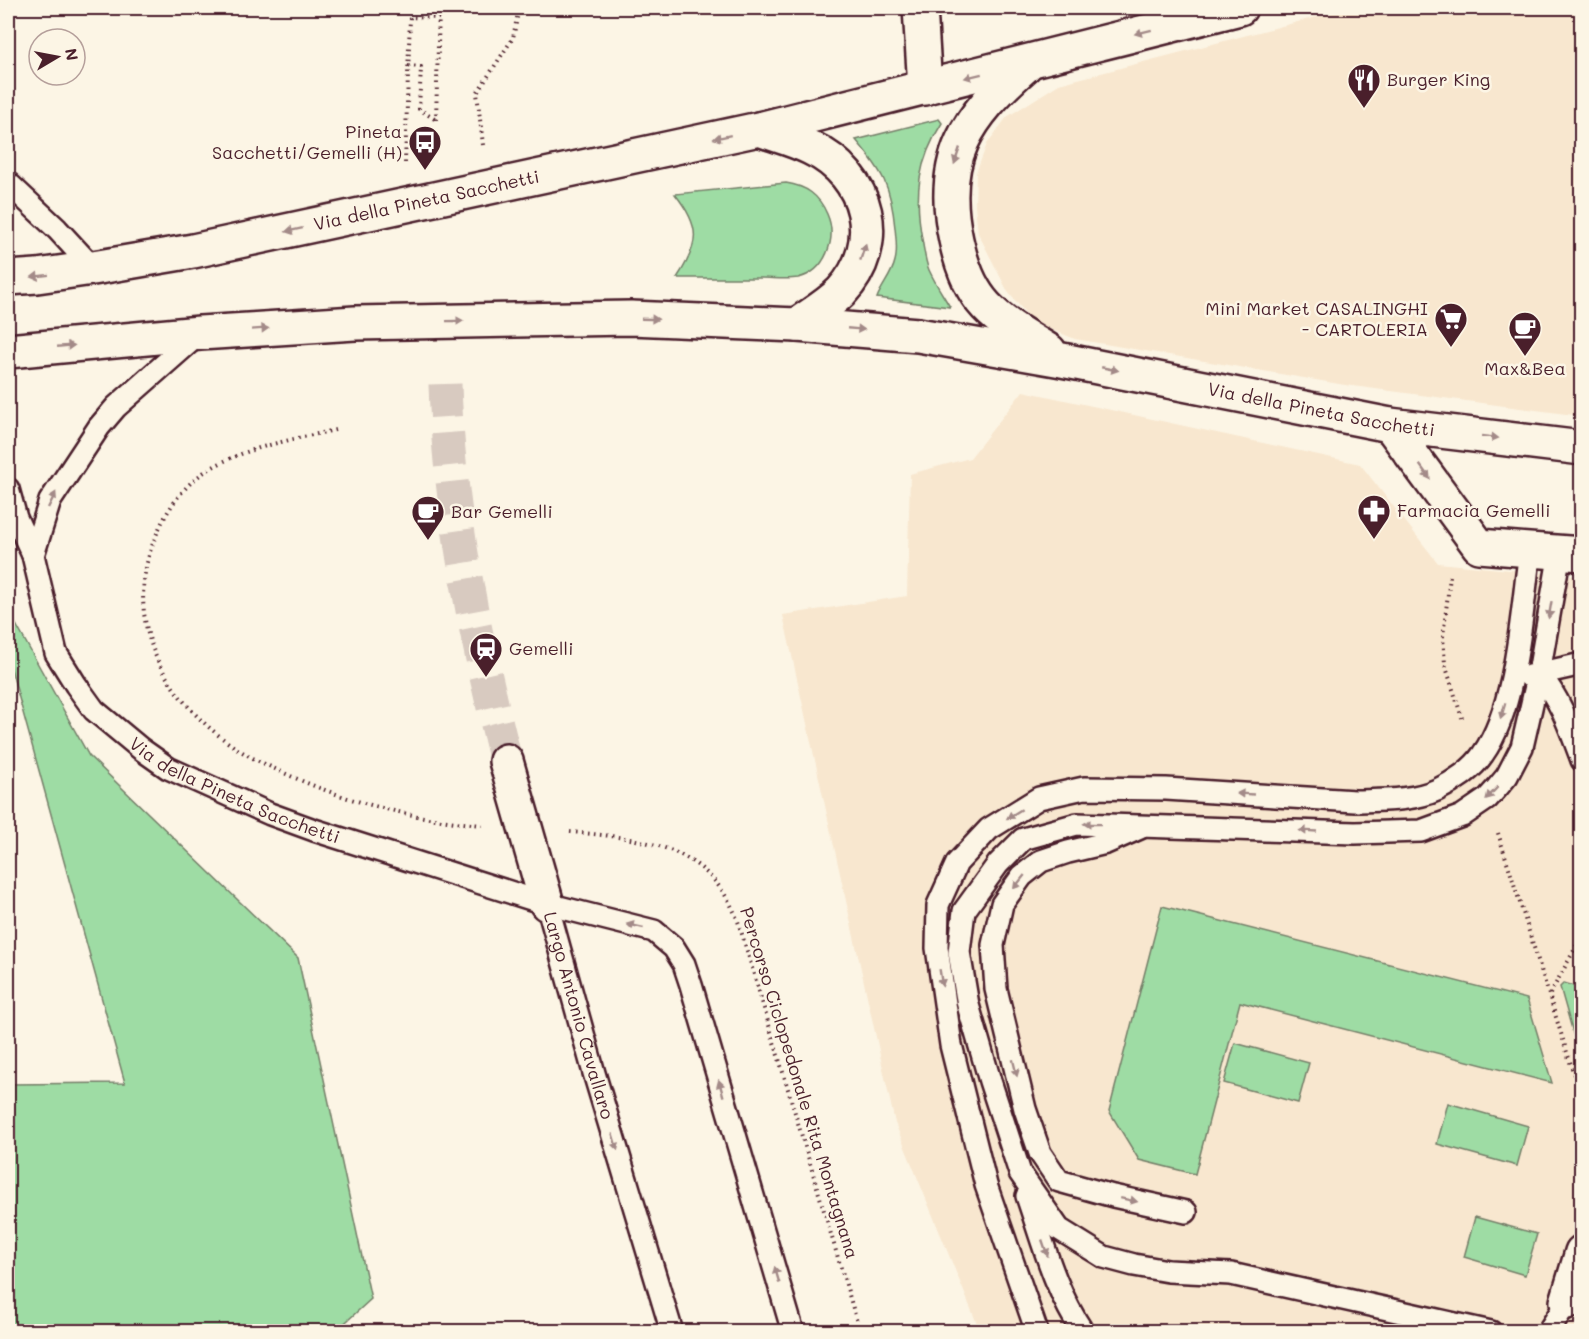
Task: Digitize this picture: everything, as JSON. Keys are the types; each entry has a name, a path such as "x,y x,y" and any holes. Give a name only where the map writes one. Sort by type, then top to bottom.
{"main road":[{"path":"920,8 925,88"},
{"name":"Via della Pineta Sacchetti","path":"8,278 93,268 203,249 759,129 1240,8"},
{"name":"Via della Pineta Sacchetti","path":"1029,62 986,103 969,125 952,170 949,192 952,220 961,260 984,304 1002,322 1062,360"},
{"path":"759,129 812,148 836,165 856,188 866,212 868,229 866,246 855,272 842,291 797,325"},
{"name":"Via della Pineta Sacchetti","path":"8,351 200,333 355,323 631,318 797,325 918,335 1062,360 1390,425 1581,448"},
{"path":"1390,425 1479,546 1557,552"},
{"path":"506,761 547,904"},
{"path":"1574,1304 1581,1252"}],"lane":[{"path":"8,183 42,214 93,268"},
{"name":"Via della Pineta Sacchetti","path":"33,555 50,501 99,427 116,407 200,333"},
{"name":"Via della Pineta Sacchetti","path":"8,489 16,518 33,555 51,637 63,666 94,710 150,756 168,768 270,814 547,904"},
{"path":"1083,1332 1069,1310 1052,1268 990,1081 968,1005 959,952 964,911 998,864 1023,839 1077,824 1355,833 1421,831 1462,816 1487,798 1507,776 1522,747 1539,673 1557,552"},
{"path":"1037,1332 986,1185 951,1045 937,948 938,905 957,863 989,829 1039,798 1084,788 1166,789 1355,801 1386,800 1435,791 1472,767 1483,755 1491,741 1557,552"},
{"path":"1511,681 1581,664"},
{"path":"1539,673 1555,694 1568,718 1581,760"},
{"path":"1146,825 1106,843 1041,861 1022,876 1002,904 993,945 996,989 1025,1109 1040,1153 1059,1181 1186,1212"},
{"name":"Largo Antonio Cavallaro","path":"672,1332 594,1073 547,904 654,931 674,948 684,964 793,1332"},
{"path":"1020,1173 1059,1229 1104,1257 1168,1271 1231,1274 1491,1332"},
{"path":"1548,1332 1574,1304"}],"path":[{"path":"408,66 421,67 419,109 436,120 440,8"},
{"path":"487,188 477,93 513,38 519,8"},
{"path":"406,121 410,17 439,18"},
{"name":"Percorso Ciclopedonale Rita Montagnana","path":"335,430 253,450 227,460 205,472 175,502 163,519 146,566 144,594 146,624 153,652 161,670 190,709 212,730 258,762 326,792 396,813 450,822 607,835 654,844 678,852 714,880 726,896 740,924 860,1332"},
{"path":"1451,570 1443,637 1445,664 1465,728"},
{"path":"1497,829 1581,1100"},
{"path":"1550,994 1581,936"}],"shaded area":[{"path":"1351,8 1581,8 1581,416 1345,385 1075,339 1033,322 1008,292 978,233 975,205 976,173 987,144 1007,117 1059,84"},
{"path":"1023,391 1360,464 1438,563 1581,577 1581,1331 980,1331 895,1123 783,615 907,596 910,474 970,458"}],"green space":[{"path":"939,119 942,123 923,165 918,207 928,266 950,307 877,298 892,271 896,257 893,213 884,180 873,161 856,140"},
{"path":"786,183 800,186 811,192 827,214 831,234 830,244 822,262 815,269 807,275 794,279 677,278 690,255 694,235 690,216 675,194"},
{"path":"8,610 89,756 298,958 371,1299 336,1331 8,1331 8,1084 125,1083 8,658"},
{"path":"1162,906 1527,999 1552,1083 1240,1002 1195,1174 1139,1160 1109,1111"},
{"path":"1564,983 1581,988 1581,1061 1560,987"},
{"path":"1235,1043 1309,1063 1298,1103 1224,1083"},
{"path":"1448,1103 1528,1126 1517,1166 1437,1144"},
{"path":"1475,1217 1537,1234 1525,1275 1464,1257"}],"tunnel":[{"path":"445,384 447,432 465,574 506,761"}],"place":[{"name":"Burger King","path":"1364,109"},
{"name":"Pineta Sacchetti/Gemelli (H)","path":"425,171"},
{"name":"Mini Market CASALINGHI - CARTOLERIA","path":"1451,348"},
{"name":"Max&Bea","path":"1525,357"},
{"name":"Farmacia Gemelli","path":"1374,540"},
{"name":"Bar Gemelli","path":"428,541"},
{"name":"Gemelli","path":"486,678"}]}
